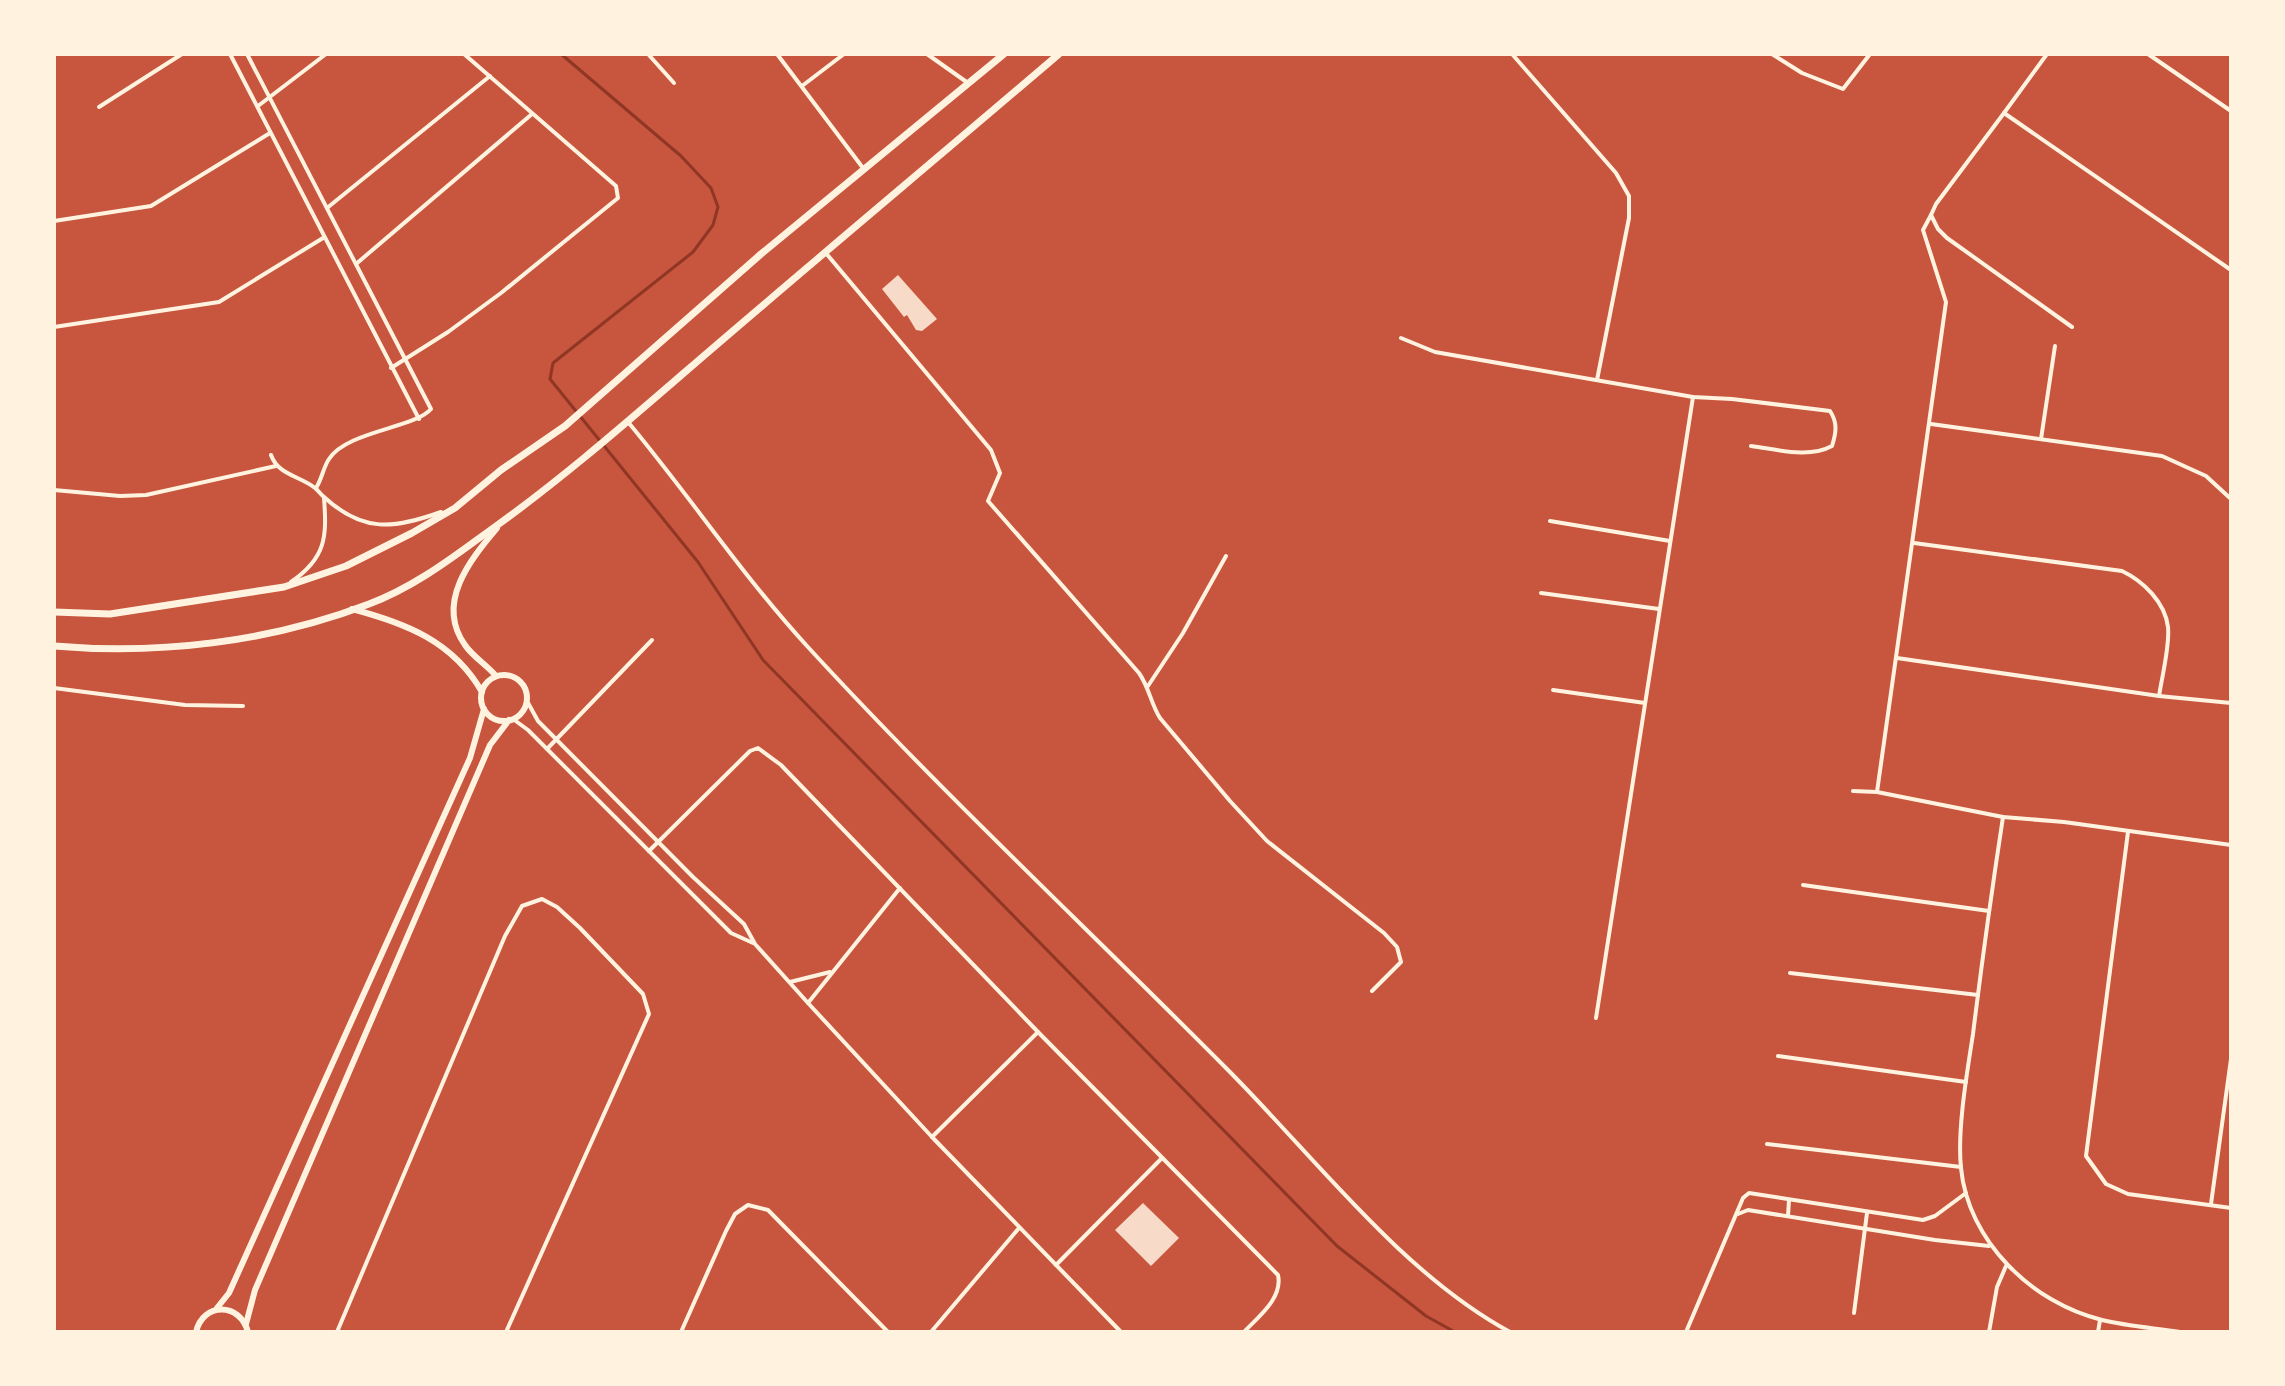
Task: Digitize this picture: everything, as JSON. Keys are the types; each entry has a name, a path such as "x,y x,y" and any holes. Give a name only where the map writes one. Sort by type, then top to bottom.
{"highway":[{"path":"54,612 110,614 284,587 346,566 455,508 501,470 590,406 761,254 1004,54"},
{"path":"54,646 120,650 212,643 314,623 405,588 502,523 614,434 1059,54"}],"street":[{"path":"99,107 182,54"},
{"path":"230,54 419,419"},
{"path":"247,54 431,409 419,419 368,434 338,451 329,459 316,488"},
{"path":"257,107 326,54"},
{"path":"391,368 501,293 618,198 616,186 464,54"},
{"path":"648,54 674,83"},
{"path":"777,54 865,170"},
{"path":"802,86 844,54"},
{"path":"927,54 969,83"},
{"path":"1512,54 1616,173 1629,196 1629,218 1597,380"},
{"path":"1772,54 1802,73 1843,89 1870,54"},
{"path":"1877,792 1946,302 1923,230 1936,204 2047,54"},
{"path":"2148,54 2231,111"},
{"path":"327,208 490,76"},
{"path":"2004,113 2231,270"},
{"path":"356,264 532,114"},
{"path":"54,221 151,206 271,133"},
{"path":"1931,215 1947,238 2072,327"},
{"path":"54,327 219,302 324,237"},
{"path":"825,252 991,450 1000,473 988,501 1148,686 1154,709 1160,718 1267,841 1384,933 1397,947 1401,962 1372,991"},
{"path":"1401,338 1435,352 1693,397 1830,411 1836,419 1832,446 1823,450 1800,452 1751,446"},
{"path":"2041,439 2055,346"},
{"path":"1596,1018 1693,397"},
{"path":"628,422 751,582 818,657 1229,1070 1387,1235 1478,1315 1510,1332"},
{"path":"1931,424 2162,456 2206,476 2231,499"},
{"path":"271,455 276,466 316,488 324,498 365,524 417,521 455,508"},
{"path":"54,490 120,496 146,495 276,466"},
{"path":"284,587 304,573 326,534 324,498"},
{"path":"1550,521 1670,541"},
{"path":"496,676 464,645 457,627 455,593 470,560 502,523"},
{"path":"1914,543 2122,571 2136,578 2151,591 2168,627 2159,696"},
{"path":"1148,686 1183,633 1226,556"},
{"path":"1541,593 1659,609"},
{"path":"195,1332 203,1316 217,1308 229,1293 464,772 481,725 484,709 482,692 475,679 441,647 404,623 352,609"},
{"path":"547,749 652,640"},
{"path":"1897,658 2159,696 2231,703"},
{"path":"247,1328 255,1290 490,745 511,719 522,712 527,701 527,693 518,680 504,675 489,680 482,692"},
{"path":"54,688 185,705 243,706"},
{"path":"1553,690 1645,703"},
{"path":"527,701 538,721 744,924 755,944 808,1003 932,1137 1121,1332"},
{"path":"484,709 495,719 511,719 547,749 731,933 755,944"},
{"path":"649,851 742,759 758,748 781,765 1278,1275 1281,1286 1277,1295 1244,1332"},
{"path":"1853,791 1877,792 2003,817 2064,822 2231,845"},
{"path":"2003,817 1966,1082 1961,1167 1966,1193 1976,1219 2006,1266 2056,1301 2100,1320 2180,1332"},
{"path":"2128,832 2086,1156 2106,1184 2128,1194 2231,1208"},
{"path":"684,887 693,877"},
{"path":"1803,885 1989,911"},
{"path":"808,1003 900,888"},
{"path":"337,1332 505,936 522,906 542,899 557,907 580,928 643,994 649,1014 506,1332"},
{"path":"790,982 833,971"},
{"path":"1790,973 1978,995"},
{"path":"932,1137 1038,1032"},
{"path":"1778,1056 1966,1082"},
{"path":"2211,1204 2231,1059"},
{"path":"1767,1144 1961,1167"},
{"path":"1056,1265 1162,1157"},
{"path":"1686,1332 1743,1198 1749,1193 1923,1220 1935,1216 1966,1193"},
{"path":"1788,1216 1789,1200"},
{"path":"681,1332 726,1231 735,1214 748,1205 768,1210 888,1332"},
{"path":"1736,1216 1748,1210 1991,1246"},
{"path":"1854,1313 1867,1213"},
{"path":"931,1332 1019,1228"},
{"path":"1989,1332 1997,1287 2006,1266"},
{"path":"217,1308 234,1311 247,1328"},
{"path":"2098,1332 2100,1320"}],"building":[{"path":"898,275 937,319 922,331 916,330 907,315 904,317 882,289"},
{"path":"1143,1203 1179,1238 1151,1266 1115,1230"}],"waterway":[{"path":"561,54 681,156 711,188 718,207 713,225 693,252 553,363 550,379 698,562 763,660 1337,1246 1426,1316 1455,1332"}]}
